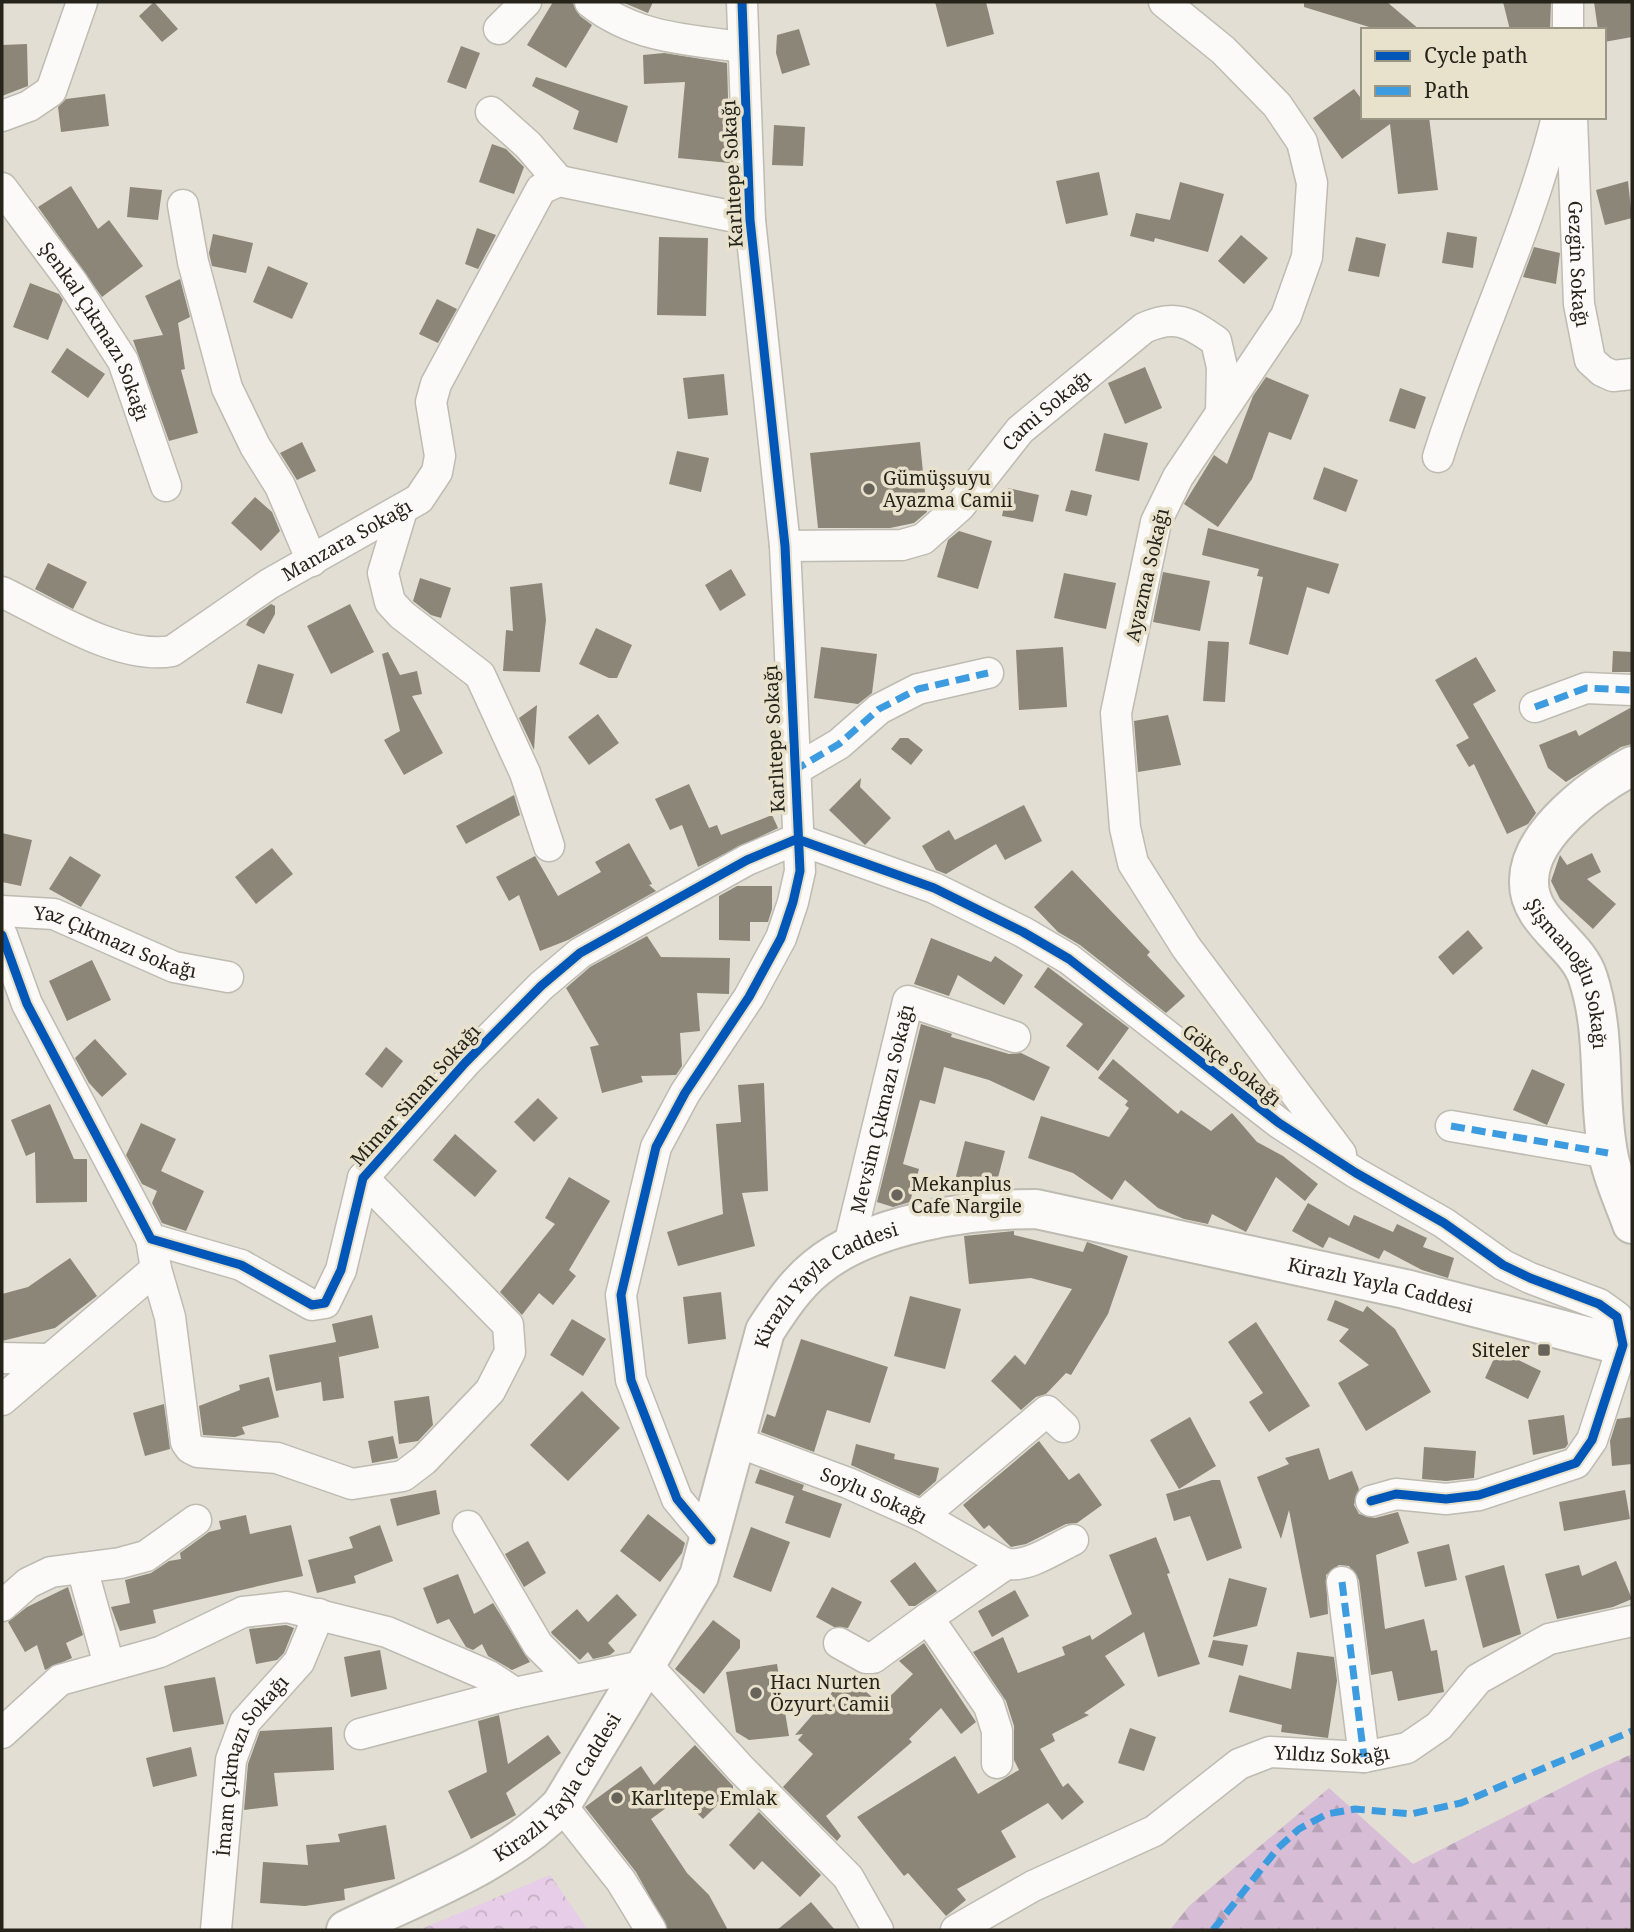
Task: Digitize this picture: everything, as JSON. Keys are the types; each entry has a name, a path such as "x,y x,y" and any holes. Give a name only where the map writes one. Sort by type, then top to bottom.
{"main road":[{"name":"Şişmanoğlu Sokağı","path":"1632,766 1609,778 1546,832 1531,864 1528,881 1532,900 1549,926 1576,954 1588,977 1600,1031 1608,1153 1632,1224"},
{"name":"Kirazlı Yayla Caddesi","path":"346,1930 510,1849 539,1828 561,1805 699,1576 711,1540 765,1331 786,1298 815,1268 849,1245 913,1226 989,1209 1036,1209 1405,1289 1627,1347"}],"street":[{"path":"2,116 29,106 51,91 82,2"},
{"path":"499,29 526,2"},
{"path":"590,2 618,20 654,35 743,47"},
{"name":"Karlıtepe Sokağı","path":"711,1540 677,1499 631,1380 621,1295 656,1147 685,1093 749,997 780,937 793,902 800,871 793,771 785,546 751,220 742,2"},
{"name":"Ayazma Sokağı","path":"1164,2 1223,50 1277,105 1302,142 1312,183 1307,257 1286,316 1178,477 1156,522 1116,713 1125,828 1133,863 1186,947 1356,1173"},
{"path":"1567,2 1568,28"},
{"path":"491,112 528,145 559,181 751,220"},
{"path":"1438,457 1459,390 1525,228 1556,119"},
{"name":"Gezgin Sokağı","path":"1572,119 1579,304 1590,360 1602,371 1613,376 1632,374"},
{"name":"Manzara Sokağı","path":"2,592 103,639 154,655 172,652 269,584 419,499 437,472 440,456 432,402 436,384 541,189 559,181"},
{"name":"Şenkal Çıkmazı Sokağı","path":"2,188 72,282 123,361 166,486"},
{"path":"183,205 196,275 227,388 255,446 280,486 312,561"},
{"name":"Cami Sokağı","path":"785,546 902,545 923,539 960,506 1020,430 1144,328 1160,321 1176,320 1198,328 1216,341 1222,368 1221,412"},
{"path":"402,510 383,573 390,602 402,615 480,675 525,773 549,846"},
{"path":"793,771 839,744 879,709 918,689 988,673"},
{"path":"1535,707 1586,688 1632,690"},
{"name":"Gökçe Sokağı","path":"797,839 934,888 1023,932 1069,959 1279,1123 1356,1173 1444,1223 1503,1265 1598,1304 1617,1317 1627,1347"},
{"name":"Mimar Sinan Sokağı","path":"151,1238 241,1265 312,1305 325,1303 341,1270 363,1178 464,1063 541,986 580,953 747,860 797,839"},
{"name":"Yaz Çıkmazı Sokağı","path":"2,911 54,914 174,967 228,976"},
{"path":"2,935 27,1004 151,1238 156,1269 170,1317 186,1442 190,1448 198,1452 277,1458 352,1484 403,1476 424,1460 490,1391 510,1352 508,1325 363,1178"},
{"name":"Mevsim Çıkmazı Sokağı","path":"849,1245 908,1001 1015,1037"},
{"path":"1451,1126 1608,1153"},
{"path":"2,1400 156,1269"},
{"path":"1371,1501 1396,1494 1446,1499 1479,1495 1576,1462 1592,1440 1627,1347"},
{"path":"2,1358 48,1359"},
{"path":"922,1516 1046,1411 1064,1427"},
{"name":"Soylu Sokağı","path":"735,1441 848,1483 922,1516 1006,1564"},
{"path":"2,1606 27,1583 51,1572 120,1563 146,1556 196,1520"},
{"path":"468,1526 538,1645 573,1680"},
{"path":"839,1643 866,1658 873,1658 1006,1564 1029,1562 1073,1541"},
{"path":"82,1568 109,1665"},
{"path":"1342,1582 1364,1756"},
{"path":"2,1733 60,1679 160,1652 243,1612 287,1607 387,1632 489,1676 515,1693"},
{"name":"İmam Çıkmazı Sokağı","path":"216,1930 231,1760 238,1736 245,1722 299,1662 319,1614"},
{"path":"928,1618 989,1706 997,1731 997,1763"},
{"name":"Yıldız Sokağı","path":"956,1930 1033,1886 1154,1830 1239,1764 1270,1752 1364,1756 1407,1748 1439,1726 1478,1679 1549,1639 1632,1621"},
{"path":"360,1734 515,1693 647,1665 740,1768 848,1877 878,1930"},
{"path":"561,1805 621,1881 651,1930"}],"green space":[{"path":"1632,1754 1632,1930 1170,1930 1189,1906 1329,1788 1413,1864"},
{"path":"550,1875 588,1930 419,1930"}],"building":[{"path":"154,2 178,29 162,42 139,16"},
{"path":"553,2 572,2 580,16 592,25 566,68 527,45"},
{"path":"622,2 653,2 648,13"},
{"path":"935,2 986,2 994,34 947,47"},
{"path":"1304,2 1387,2 1418,28 1372,28 1304,7"},
{"path":"1503,2 1551,2 1550,28 1510,28"},
{"path":"1594,2 1632,2 1632,37 1606,42 1606,28 1598,28"},
{"path":"799,29 810,65 782,74 776,53 777,35"},
{"path":"27,44 28,86 2,96 2,45"},
{"path":"461,46 480,53 466,89 447,82"},
{"path":"664,53 727,63 730,163 678,158 685,82 644,84 643,55"},
{"path":"536,77 628,106 617,143 573,129 579,111 532,86"},
{"path":"1354,89 1361,98 1361,119 1429,119 1438,190 1398,194 1390,124 1342,159 1313,118"},
{"path":"105,94 109,126 61,132 58,107 66,99"},
{"path":"774,125 805,127 803,166 772,165"},
{"path":"492,144 506,149 524,167 514,194 479,182"},
{"path":"1099,172 1108,215 1066,224 1056,181"},
{"path":"1628,181 1632,218 1605,225 1596,190"},
{"path":"1180,182 1224,194 1208,252 1155,238 1154,242 1130,236 1136,213 1170,220"},
{"path":"71,186 98,229 109,220 143,266 102,297 38,207"},
{"path":"130,187 162,190 158,220 127,217"},
{"path":"477,228 496,235 478,269 465,264"},
{"path":"1447,232 1477,237 1473,268 1442,263"},
{"path":"213,234 253,243 246,273 212,266 209,253"},
{"path":"1241,235 1268,258 1244,284 1218,261"},
{"path":"659,237 708,238 706,316 657,315"},
{"path":"1356,237 1386,244 1379,277 1348,271"},
{"path":"1534,247 1560,253 1556,284 1523,277"},
{"path":"268,266 308,283 292,319 253,302"},
{"path":"180,279 190,317 178,323 185,369 181,370 198,433 169,441 133,340 163,335 145,296"},
{"path":"30,283 59,294 63,300 48,340 13,327"},
{"path":"437,299 457,309 438,343 419,334"},
{"path":"67,348 105,374 88,398 51,372"},
{"path":"1145,367 1162,408 1125,424 1108,383"},
{"path":"724,374 728,415 688,419 683,378"},
{"path":"1266,377 1309,395 1291,440 1269,432 1252,479 1218,527 1184,504 1214,455 1227,464 1253,396"},
{"path":"1400,388 1426,397 1415,429 1389,421"},
{"path":"1104,433 1148,443 1139,481 1095,471"},
{"path":"302,442 316,471 297,480 280,453"},
{"name":"Gümüşsuyu Ayazma Camii","path":"920,442 927,512 914,523 890,528 818,528 810,453"},
{"path":"677,451 709,458 701,492 669,484"},
{"path":"1324,467 1358,480 1346,512 1313,499"},
{"path":"1008,488 1039,495 1033,522 1002,516"},
{"path":"1071,490 1092,495 1087,516 1065,511"},
{"path":"255,497 272,512 280,531 261,551 231,523"},
{"path":"1208,528 1339,564 1329,594 1307,587 1288,655 1249,644 1263,577 1257,576 1259,569 1202,555"},
{"path":"959,531 992,541 978,589 937,577 948,540"},
{"path":"48,563 87,582 73,609 35,589"},
{"path":"731,569 746,595 720,611 705,585"},
{"path":"1163,572 1210,581 1200,631 1153,622"},
{"path":"1064,573 1116,583 1106,629 1054,618"},
{"path":"420,578 451,588 441,618 431,615 413,601"},
{"path":"542,583 546,620 540,672 503,671 506,630 513,631 510,587"},
{"path":"271,604 275,606 275,614 264,634 246,625 249,619"},
{"path":"350,604 374,652 331,674 307,626"},
{"path":"596,628 632,645 617,678 609,678 579,664"},
{"path":"1208,641 1229,642 1225,702 1203,701"},
{"path":"821,647 877,654 872,693 858,704 814,698"},
{"path":"1063,647 1067,707 1019,710 1016,650"},
{"path":"1613,651 1632,652 1632,672 1612,672"},
{"path":"388,652 400,675 417,671 422,694 412,696 443,753 404,775 384,740 400,731 382,654"},
{"path":"1476,657 1496,691 1473,704 1536,813 1528,824 1507,834 1474,764 1469,767 1456,745 1469,738 1435,680"},
{"path":"258,664 294,674 282,714 246,703"},
{"path":"537,705 534,750 519,718"},
{"path":"1632,707 1632,744 1621,747 1566,782 1548,768 1539,745 1576,730 1579,736"},
{"path":"598,714 619,743 589,765 568,737"},
{"path":"1168,715 1181,765 1138,772 1134,721"},
{"path":"900,738 908,738 923,750 911,765 891,749"},
{"path":"861,778 860,787 891,818 865,845 829,810"},
{"path":"689,784 709,828 717,825 721,835 772,815 778,828 698,867 682,825 670,830 655,799"},
{"path":"514,795 520,815 466,844 456,826"},
{"path":"1024,805 1042,841 1005,860 996,844 946,874 936,870 922,846 949,830 955,840"},
{"path":"2,833 32,840 21,886 2,882"},
{"path":"629,843 652,884 649,885 656,891 568,940 540,951 519,895 509,901 496,877 535,856 558,896 601,872 595,862"},
{"path":"272,848 293,874 256,904 235,877"},
{"path":"1592,853 1601,872 1587,879 1616,904 1593,929 1560,899 1551,881 1560,855 1567,865"},
{"path":"70,856 101,875 81,907 49,889"},
{"path":"1072,870 1150,952 1147,955 1185,996 1166,1013 1080,945 1058,932 1034,907"},
{"path":"737,886 772,886 772,909 768,922 750,922 750,941 719,940 719,896"},
{"path":"1468,930 1483,948 1453,975 1438,957"},
{"path":"647,936 661,957 730,958 729,994 697,993 700,1031 680,1033 682,1066 676,1075 641,1076 643,1082 602,1093 590,1047 599,1045 566,988 590,967"},
{"path":"931,938 991,962 995,956 1023,975 1004,1005 958,975 949,996 914,984"},
{"path":"92,960 111,1000 67,1021 49,981"},
{"path":"1048,967 1129,1028 1098,1071 1066,1046 1083,1024 1034,987"},
{"path":"921,1024 952,1034 951,1037 1009,1054 1021,1053 1050,1067 1034,1101 989,1080 944,1067 935,1104 920,1100 903,1164 919,1169 910,1202 893,1207 877,1202"},
{"path":"95,1039 127,1074 102,1097 89,1083 75,1058"},
{"path":"386,1047 403,1061 382,1088 365,1074"},
{"path":"1113,1059 1178,1114 1181,1110 1211,1131 1232,1113 1257,1142 1283,1156 1318,1184 1305,1201 1276,1177 1246,1232 1212,1214 1208,1224 1184,1219 1158,1208 1125,1180 1112,1200 1073,1173 1028,1158 1041,1116 1109,1137 1129,1108 1125,1105 1128,1101 1098,1078"},
{"path":"1532,1069 1565,1084 1547,1125 1513,1110"},
{"path":"764,1083 768,1191 742,1193 755,1246 678,1266 667,1232 723,1214 716,1124 741,1122 738,1085"},
{"path":"538,1098 558,1118 534,1142 514,1122"},
{"path":"50,1104 74,1159 87,1159 87,1202 36,1203 35,1152 26,1156 11,1120"},
{"path":"141,1123 176,1139 161,1171 204,1191 186,1231 162,1223 152,1203 157,1191 142,1184 126,1155"},
{"path":"455,1134 497,1171 475,1197 433,1160"},
{"path":"965,1141 1005,1151 995,1189 978,1190 954,1184"},
{"path":"569,1177 610,1201 569,1270 576,1276 553,1305 539,1293 522,1315 500,1292 555,1224 545,1218"},
{"path":"1308,1203 1349,1226 1354,1215 1393,1232 1397,1224 1427,1238 1423,1247 1454,1258 1448,1278 1422,1270 1384,1250 1379,1259 1329,1237 1323,1248 1292,1231"},
{"path":"1014,1231 1014,1235 1083,1252 1087,1242 1128,1256 1108,1314 1071,1375 1066,1373 1046,1394 1036,1397 1021,1410 991,1381 1015,1355 1025,1365 1072,1289 1031,1278 969,1284 964,1236"},
{"path":"70,1258 97,1296 55,1328 2,1341 2,1294 28,1287"},
{"path":"721,1292 726,1339 688,1344 683,1297"},
{"path":"910,1296 961,1309 945,1369 894,1356"},
{"path":"1335,1300 1363,1312 1367,1306 1395,1329 1431,1392 1366,1431 1338,1383 1369,1365 1339,1341 1349,1329 1327,1320"},
{"path":"372,1315 379,1348 339,1357 338,1351 344,1398 323,1401 321,1382 276,1391 269,1355 336,1342 332,1324"},
{"path":"572,1319 606,1339 583,1376 550,1355"},
{"path":"1256,1322 1310,1406 1269,1432 1249,1402 1263,1393 1228,1342"},
{"path":"801,1339 888,1367 870,1423 827,1410 814,1452 761,1432 767,1414 775,1417"},
{"path":"1498,1350 1541,1371 1528,1399 1485,1378"},
{"path":"269,1377 279,1417 242,1427 245,1434 235,1437 203,1435 199,1406 240,1390 239,1385"},
{"path":"582,1391 620,1428 568,1481 530,1445"},
{"path":"429,1396 433,1425 418,1441 399,1444 394,1401"},
{"path":"164,1404 170,1449 145,1456 133,1413"},
{"path":"1564,1415 1568,1444 1565,1448 1533,1455 1528,1420"},
{"path":"1190,1417 1216,1466 1179,1489 1150,1440"},
{"path":"1632,1417 1632,1464 1612,1466 1610,1441 1617,1419"},
{"path":"393,1436 398,1458 372,1463 368,1441"},
{"path":"1039,1441 1069,1480 1079,1473 1102,1505 1077,1523 1066,1524 1026,1544 1011,1547 989,1525 984,1529 963,1505"},
{"path":"856,1444 895,1454 894,1459 939,1468 936,1481 919,1496 851,1465"},
{"path":"1424,1447 1476,1451 1474,1478 1446,1481 1422,1479"},
{"path":"1319,1448 1329,1480 1352,1471 1359,1489 1354,1505 1359,1514 1375,1518 1398,1512 1409,1543 1376,1555 1385,1629 1424,1619 1431,1651 1437,1650 1444,1692 1398,1701 1392,1671 1371,1675 1359,1580 1349,1566 1339,1565 1326,1575 1328,1614 1310,1618 1289,1510 1281,1539 1257,1477 1289,1464 1285,1458"},
{"path":"760,1469 804,1485 802,1490 842,1504 830,1538 785,1523 794,1496 755,1483"},
{"path":"1220,1480 1242,1548 1207,1561 1190,1516 1174,1521 1166,1494"},
{"path":"436,1490 440,1514 397,1526 390,1499"},
{"path":"1625,1490 1630,1519 1564,1531 1559,1502"},
{"path":"648,1514 685,1543 682,1553 660,1582 620,1551"},
{"path":"246,1515 250,1534 291,1525 303,1576 153,1610 156,1623 120,1631 111,1607 130,1603 125,1580 151,1573 169,1561 181,1559 180,1553 209,1532 221,1529 219,1521"},
{"path":"380,1525 393,1561 354,1576 356,1583 317,1593 308,1560 353,1548 349,1537"},
{"path":"751,1527 790,1542 771,1592 733,1577"},
{"path":"1156,1537 1200,1664 1158,1677 1144,1632 1105,1656 1125,1685 1084,1713 1089,1715 1052,1734 1055,1741 1040,1749 1063,1787 1068,1783 1084,1802 1062,1820 1048,1803 1001,1831 1016,1857 957,1889 966,1900 946,1916 908,1873 904,1876 857,1817 955,1756 978,1794 1019,1770 1014,1760 1014,1726 1006,1701 973,1652 1003,1637 1018,1673 1065,1655 1062,1647 1090,1635 1092,1640 1132,1614 1109,1555"},
{"path":"528,1541 546,1573 524,1587 505,1554"},
{"path":"1449,1544 1457,1580 1425,1587 1417,1552"},
{"path":"1616,1561 1632,1599 1613,1607 1557,1619 1545,1574 1579,1565 1582,1576"},
{"path":"915,1562 937,1591 915,1606 909,1606 890,1581"},
{"path":"1504,1565 1521,1634 1483,1648 1465,1576"},
{"path":"458,1574 474,1614 493,1603 530,1662 512,1670 488,1656 482,1644 473,1650 466,1647 449,1619 437,1624 423,1588"},
{"path":"1229,1578 1267,1588 1257,1626 1213,1637"},
{"path":"68,1587 83,1635 66,1643 72,1658 45,1670 37,1645 25,1652 8,1622 27,1607"},
{"path":"832,1587 862,1602 848,1628 834,1627 816,1617"},
{"path":"1015,1590 1029,1616 992,1637 978,1611"},
{"path":"617,1594 637,1615 608,1643 615,1651 610,1655 593,1659 588,1652 580,1660 552,1634 551,1632 577,1609 588,1622"},
{"path":"713,1620 740,1640 740,1648 704,1694 675,1669"},
{"path":"286,1625 294,1628 284,1653 277,1660 256,1664 249,1629"},
{"path":"1213,1640 1248,1645 1243,1666 1208,1657"},
{"path":"924,1643 976,1722 961,1734 941,1708 909,1739 912,1742 826,1816 841,1836 837,1841 783,1787 813,1754 798,1740 803,1734 795,1735 847,1675 881,1705 913,1674 899,1661"},
{"path":"380,1650 387,1689 351,1697 344,1657"},
{"path":"1297,1652 1334,1657 1337,1681 1328,1738 1281,1732 1282,1725 1229,1712 1239,1675 1291,1689"},
{"name":"Hacı Nurten Özyurt Camii","path":"777,1664 789,1736 749,1740 736,1732 726,1672"},
{"path":"215,1677 224,1724 173,1732 164,1686"},
{"path":"499,1715 508,1764 548,1735 561,1753 506,1793 516,1815 471,1839 448,1791 487,1772 478,1721"},
{"path":"332,1727 334,1770 274,1773 278,1806 244,1810 248,1764 260,1731"},
{"path":"1130,1728 1156,1737 1144,1771 1118,1763"},
{"path":"695,1745 733,1786 733,1790 703,1819 681,1797 651,1819 687,1873 709,1895 728,1930 668,1930 636,1872 585,1807 641,1766 654,1785"},
{"path":"191,1747 197,1776 153,1787 146,1758"},
{"path":"759,1812 821,1875 800,1897 762,1861 754,1870 729,1845"},
{"path":"386,1825 395,1879 344,1889 345,1900 305,1906 260,1903 263,1862 308,1865 306,1845 340,1842 338,1834"},
{"path":"811,1902 835,1930 777,1930"}],"marked path":[{"path":"793,771 839,744 879,709 918,689 988,673"},
{"path":"1535,707 1586,688 1632,690"},
{"path":"1451,1126 1608,1153"},
{"path":"1342,1582 1364,1757"},
{"path":"1213,1930 1278,1848 1299,1829 1327,1814 1355,1809 1411,1814 1461,1803 1632,1731"}],"cycle path":[{"path":"711,1540 677,1499 631,1380 621,1295 656,1147 685,1093 749,997 781,938 800,871 785,546 750,220 742,2"},
{"path":"2,935 27,1004 151,1239 241,1265 312,1305 325,1303 341,1270 363,1178 465,1063 541,986 580,953 747,860 797,839 934,888 1023,932 1069,959 1279,1123 1356,1173 1444,1223 1503,1265 1599,1304 1617,1317 1623,1345 1592,1440 1576,1463 1479,1495 1446,1499 1396,1494 1371,1501"}],"place":[{"name":"Gümüşsuyu Ayazma Camii","path":"869,489"},
{"name":"Mekanplus Cafe Nargile","path":"897,1195"},
{"name":"Siteler","path":"1544,1350"},
{"name":"Hacı Nurten Özyurt Camii","path":"756,1693"},
{"name":"Karlıtepe Emlak","path":"617,1798"}]}
